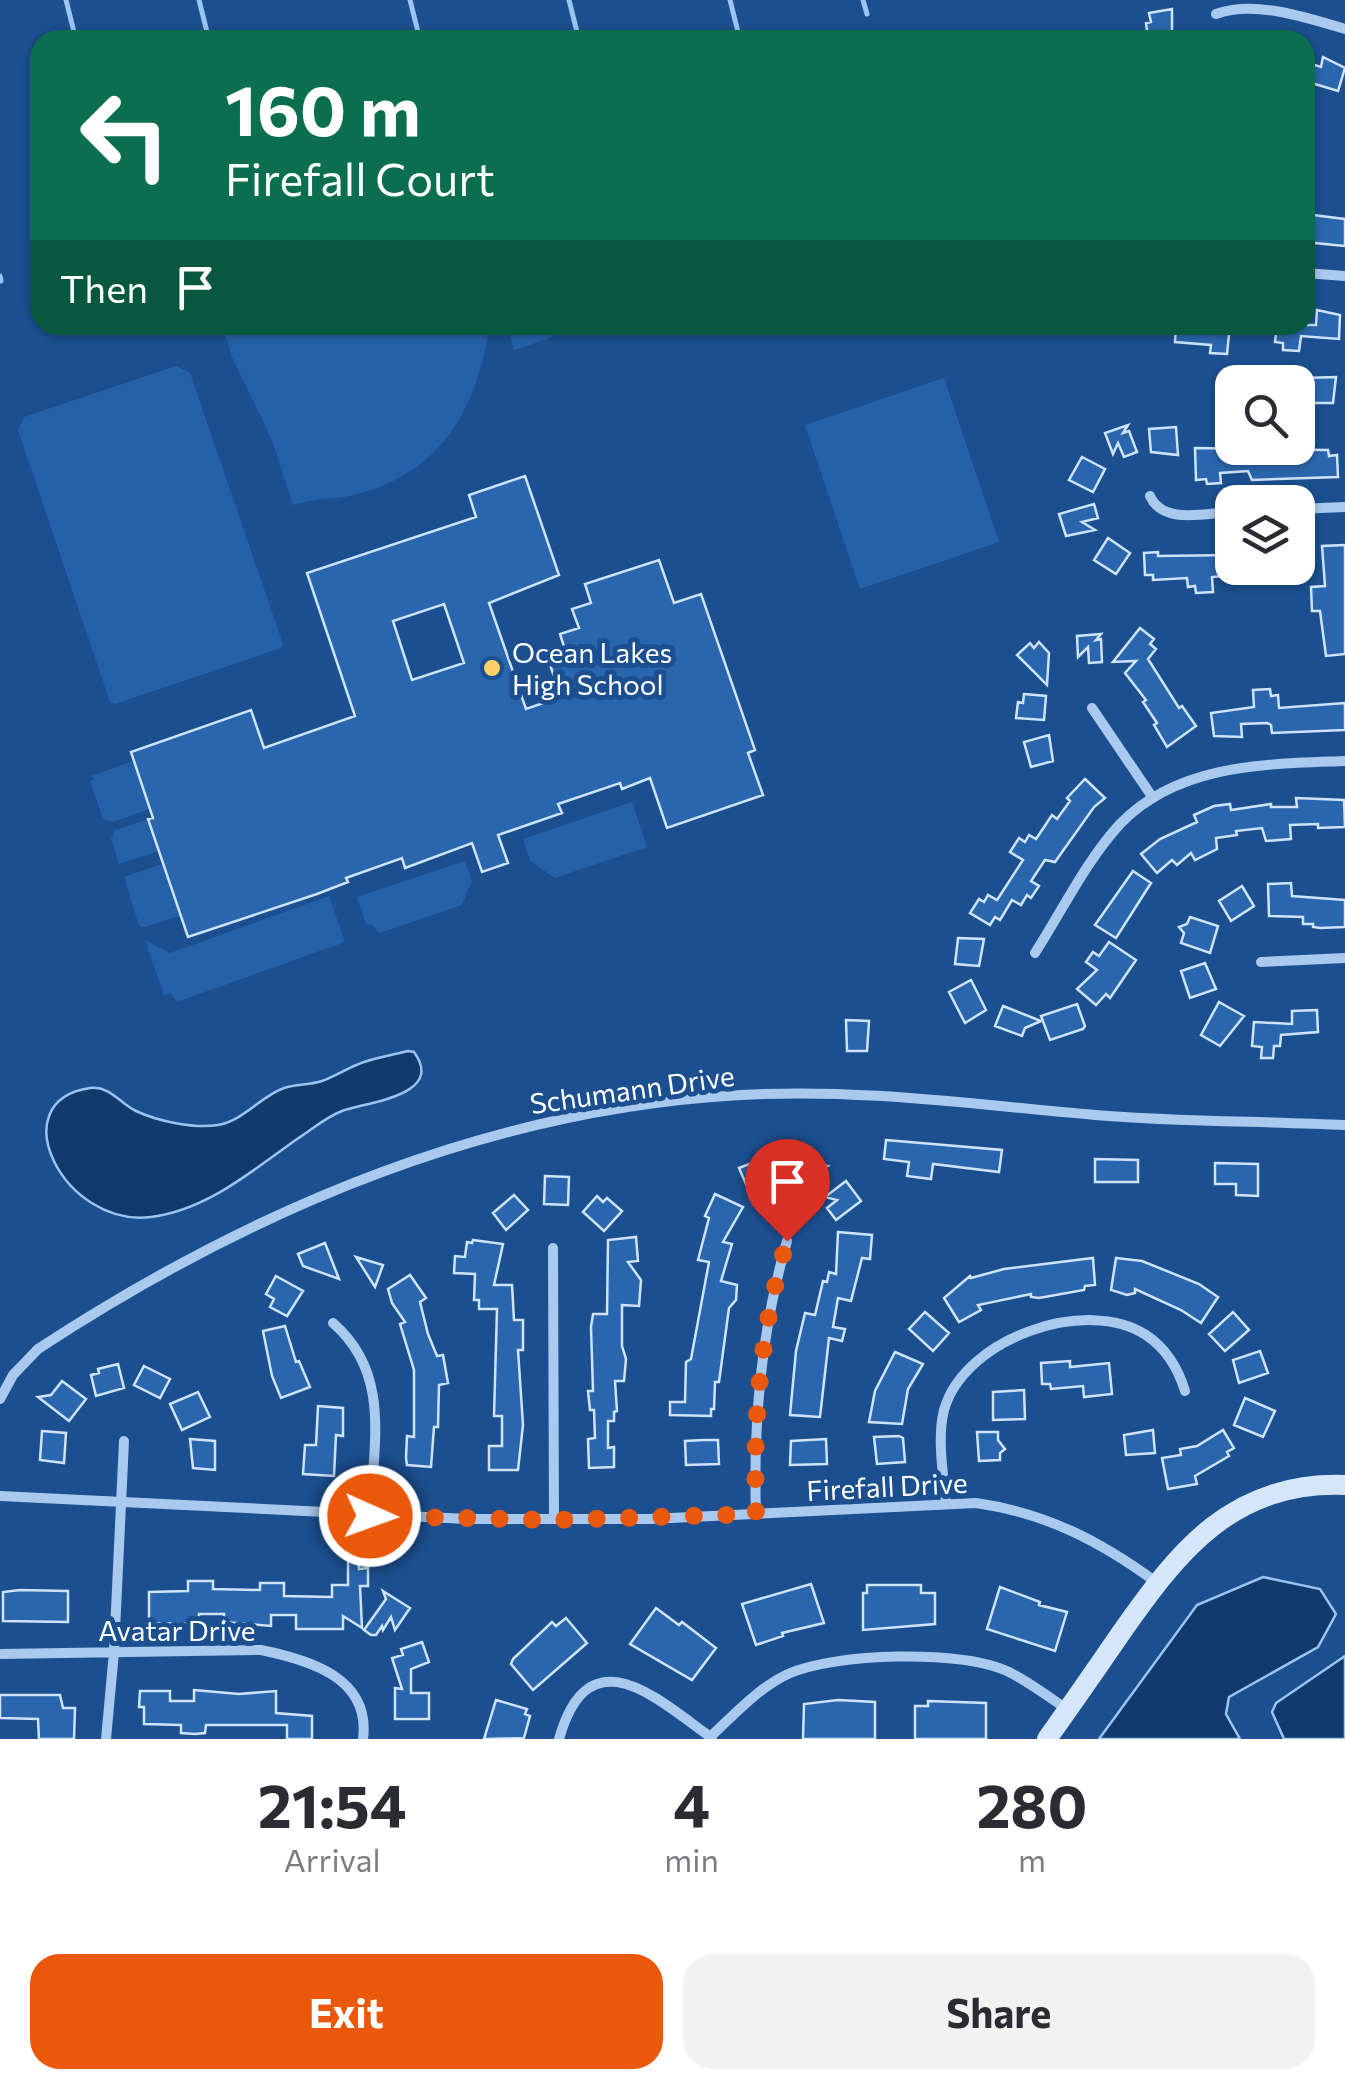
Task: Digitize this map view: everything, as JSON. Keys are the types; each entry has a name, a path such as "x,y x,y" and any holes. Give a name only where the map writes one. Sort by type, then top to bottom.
{"street":[{"path":"1216,14 1238,3 1254,2 1345,28"},
{"path":"1315,274 1345,276"},
{"path":"1150,496 1155,506 1173,516 1215,513"},
{"path":"1315,508 1345,507"},
{"path":"1092,708 1153,798"},
{"path":"1035,953 1107,839 1153,798 1232,768 1345,761"},
{"path":"1261,962 1345,958"},
{"name":"Schumann Drive","path":"0,1399 13,1374 38,1349 262,1223 370,1174 423,1155 566,1116 706,1098 832,1093 921,1097 1100,1116 1345,1125"},
{"path":"756,1514 754,1438 760,1369 787,1241"},
{"path":"553,1248 554,1520"},
{"path":"946,1502 944,1410 973,1364 1015,1335 1091,1321 1117,1323 1161,1347 1180,1374 1185,1391"},
{"path":"332,1323 358,1349 372,1380 370,1516"},
{"path":"106,1739 124,1441"},
{"path":"1047,1739 1156,1582 1193,1540 1233,1513 1285,1492 1345,1485"},
{"name":"Firefall Drive","path":"0,1496 370,1516 554,1520 756,1514 946,1502 1003,1507 1052,1520 1101,1544 1156,1582"},
{"name":"Avatar Drive","path":"0,1654 261,1650 303,1661 342,1679 354,1692 364,1720 364,1739"},
{"path":"558,1739 571,1707 586,1691 611,1681 637,1685 711,1738 774,1681 811,1664 834,1660 926,1658 977,1663 1008,1671 1068,1710"}],"shaded area":[{"path":"225,335 488,335 464,410 432,454 385,485 354,495 293,505 272,440"},
{"path":"510,335 554,335 545,340 514,350"},
{"path":"176,366 190,373 283,644 281,648 115,704 110,702 18,430 24,417"},
{"path":"944,378 999,542 860,589 805,425"},
{"path":"141,758 158,806 113,822 103,819 90,781 94,780 92,776"},
{"path":"632,802 647,847 555,878 530,861 523,839"},
{"path":"158,816 168,848 119,864 111,839 115,830"},
{"path":"465,861 472,881 462,905 379,933 366,924 357,897"},
{"path":"168,862 189,913 139,926 124,877"},
{"path":"329,896 345,942 177,1002 170,993 164,995 145,940 170,953"},
{"path":"414,1052 421,1067 420,1079 412,1088 336,1114 210,1198 172,1213 151,1217 120,1215 92,1203 70,1184 54,1161 47,1137 49,1115 63,1098 90,1088 109,1092 154,1118 187,1125 218,1125 236,1119 284,1088 322,1081 364,1062"},
{"path":"1263,1577 1320,1589 1336,1614 1318,1647 1229,1697 1226,1714 1240,1739 1099,1739 1197,1605"},
{"path":"1345,1656 1345,1739 1284,1739 1272,1712 1276,1703"}],"building":[{"path":"1172,9 1172,30 1147,30 1146,23 1151,22 1149,13"},
{"path":"1323,57 1345,68 1338,91 1315,84 1315,65 1321,67"},
{"path":"1315,215 1345,219 1345,246 1315,243"},
{"path":"1317,310 1340,315 1339,339 1301,336 1299,351 1283,350 1283,343 1275,342 1276,335 1315,335"},
{"path":"1175,335 1229,335 1227,354 1210,353 1211,345 1175,342"},
{"path":"1336,377 1333,403 1315,403 1315,378"},
{"path":"1128,425 1123,433 1129,431 1137,452 1124,457 1118,443 1113,454 1105,433"},
{"path":"1176,427 1178,455 1151,452 1149,429"},
{"path":"1195,448 1215,448 1215,465 1315,465 1315,450 1337,455 1338,477 1252,480 1248,471 1220,473 1221,483 1196,480"},
{"path":"1082,457 1105,469 1093,492 1069,480"},
{"path":"525,476 559,575 489,603 526,709 561,697 548,659 566,653 560,634 579,628 572,609 591,603 585,584 659,560 674,603 701,594 755,750 748,753 763,795 667,828 650,778 622,789 620,783 558,804 562,813 498,835 508,863 482,872 472,843 405,868 402,858 346,878 348,882 317,894 188,937 148,819 153,818 131,752 251,710 264,748 355,716 307,573 476,517 469,495","holes":["444,604 464,663 412,680 393,621"]},
{"path":"1094,504 1098,518 1082,522 1095,530 1066,536 1059,514"},
{"path":"1108,538 1130,553 1116,574 1094,560"},
{"path":"1345,545 1345,654 1326,656 1320,611 1312,611 1311,587 1325,586 1322,546"},
{"path":"1144,553 1215,555 1213,592 1196,593 1195,586 1188,587 1187,578 1153,580 1153,575 1145,575"},
{"path":"1140,628 1154,639 1150,644 1156,649 1148,659 1179,708 1182,706 1196,726 1167,747 1143,702 1146,700 1125,673 1136,661 1113,662"},
{"path":"1101,634 1096,640 1101,639 1102,662 1089,663 1088,647 1078,657 1077,636"},
{"path":"1039,642 1049,653 1047,685 1017,655 1030,643 1034,648"},
{"path":"1270,689 1271,696 1278,695 1279,708 1345,703 1345,730 1272,733 1267,723 1241,724 1242,737 1214,736 1211,713 1254,707 1253,690"},
{"path":"1024,694 1046,696 1044,720 1016,718 1018,702 1023,703"},
{"path":"1049,735 1053,761 1031,767 1024,742"},
{"path":"1085,779 1105,798 1094,807 1055,862 1045,860 1031,881 1039,886 1031,898 1027,895 1021,905 1012,900 1000,920 995,917 990,925 970,913 979,899 984,902 988,895 997,900 1023,860 1010,852 1019,838 1025,842 1029,835 1036,839 1052,815 1057,819 1070,801 1067,798"},
{"path":"1296,798 1344,800 1345,827 1290,825 1291,839 1266,841 1262,828 1236,831 1237,835 1216,838 1217,849 1195,860 1191,853 1177,865 1172,860 1157,873 1141,854 1160,839 1197,822 1194,815 1214,806 1230,804 1231,810 1271,804 1297,807"},
{"path":"1133,871 1151,883 1116,938 1095,925"},
{"path":"1291,883 1292,896 1345,900 1345,927 1313,927 1303,924 1303,917 1269,916 1268,884"},
{"path":"1242,886 1254,906 1231,921 1219,901"},
{"path":"1190,917 1218,926 1210,953 1181,943 1184,933 1179,927 1187,924"},
{"path":"958,938 984,939 979,966 955,964"},
{"path":"1109,942 1136,960 1110,998 1106,994 1096,1005 1077,989 1097,970 1086,962 1093,952 1099,956"},
{"path":"1205,963 1216,989 1190,998 1181,971"},
{"path":"971,980 986,1010 965,1023 949,992"},
{"path":"1219,1002 1244,1016 1220,1046 1201,1035"},
{"path":"1077,1004 1083,1029 1050,1040 1041,1016"},
{"path":"1003,1006 1041,1021 1025,1028 1022,1036 995,1026"},
{"path":"1317,1010 1318,1032 1281,1035 1273,1058 1261,1058 1262,1047 1252,1046 1254,1022 1292,1024 1292,1011"},
{"path":"846,1020 869,1021 867,1051 847,1051"},
{"path":"886,1140 1002,1150 999,1172 933,1164 931,1179 907,1176 909,1162 884,1159"},
{"path":"796,1157 814,1163 827,1166 789,1182"},
{"path":"762,1159 775,1189 752,1198 739,1168"},
{"path":"1095,1159 1138,1160 1138,1182 1095,1182"},
{"path":"1215,1163 1258,1164 1258,1196 1236,1195 1236,1184 1215,1184"},
{"path":"545,1176 569,1177 568,1205 544,1204"},
{"path":"846,1181 861,1201 836,1220 827,1208 837,1200 825,1197"},
{"path":"715,1194 743,1207 723,1242 732,1244 721,1281 737,1285 736,1300 729,1308 719,1382 715,1382 714,1409 711,1416 670,1415 670,1402 685,1402 686,1362 691,1359 709,1262 698,1260 709,1218 705,1216"},
{"path":"514,1195 528,1210 506,1230 493,1213"},
{"path":"597,1196 603,1202 607,1198 622,1211 604,1231 583,1212"},
{"path":"838,1232 872,1235 870,1259 862,1258 851,1301 838,1298 833,1327 845,1329 842,1341 829,1338 820,1417 790,1415 796,1351 805,1313 815,1315 823,1281 827,1282 829,1272 836,1274"},
{"path":"636,1237 638,1261 628,1262 641,1280 639,1306 622,1305 624,1381 615,1381 617,1411 614,1421 608,1421 608,1448 614,1447 614,1467 589,1468 588,1439 595,1438 594,1410 590,1410 588,1391 593,1391 591,1327 593,1314 607,1314 608,1240"},
{"path":"467,1242 503,1244 494,1285 512,1285 514,1320 523,1320 523,1350 518,1350 523,1425 518,1470 489,1470 489,1446 502,1446 502,1416 494,1416 497,1309 479,1309 479,1300 474,1300 475,1274 454,1273 455,1256 465,1257"},
{"path":"325,1243 339,1279 303,1266 298,1254"},
{"path":"356,1257 383,1265 375,1287"},
{"path":"1093,1258 1095,1285 1085,1286 1084,1290 1039,1298 1031,1294 978,1305 981,1310 959,1322 944,1298 970,1276"},
{"path":"1116,1258 1142,1261 1199,1284 1218,1297 1201,1323 1135,1289 1135,1293 1127,1295 1111,1290"},
{"path":"410,1275 426,1298 420,1302 428,1334 437,1356 443,1355 448,1383 439,1385 438,1427 434,1427 431,1467 407,1465 406,1458 407,1436 414,1437 414,1370 400,1324 405,1322 388,1289"},
{"path":"276,1276 303,1291 287,1316 270,1307 274,1299 266,1294"},
{"path":"925,1312 949,1333 933,1351 909,1329"},
{"path":"1233,1312 1249,1330 1225,1351 1209,1334"},
{"path":"285,1326 296,1362 299,1361 310,1387 281,1398 263,1331"},
{"path":"1260,1351 1268,1373 1239,1383 1233,1360"},
{"path":"895,1352 923,1364 908,1389 902,1424 869,1422 875,1391"},
{"path":"1070,1361 1070,1367 1109,1363 1112,1394 1084,1397 1083,1386 1051,1389 1050,1384 1042,1384 1041,1363"},
{"path":"118,1364 124,1388 96,1396 91,1375"},
{"path":"144,1366 170,1379 160,1398 134,1385"},
{"path":"62,1381 86,1399 69,1421 38,1397 51,1395"},
{"path":"1024,1390 1025,1419 993,1420 993,1392"},
{"path":"198,1392 210,1417 182,1430 170,1404"},
{"path":"1245,1398 1275,1411 1263,1437 1234,1425"},
{"path":"318,1406 343,1408 343,1436 336,1435 334,1476 303,1474 305,1445 316,1445"},
{"path":"1153,1430 1155,1453 1126,1455 1124,1435"},
{"path":"1223,1430 1234,1448 1227,1452 1229,1456 1195,1476 1197,1484 1168,1489 1162,1458 1181,1455 1180,1449 1197,1446"},
{"path":"42,1431 66,1433 64,1463 40,1460"},
{"path":"977,1432 998,1432 998,1440 1005,1449 1000,1460 979,1461"},
{"path":"874,1437 903,1438 905,1462 877,1464"},
{"path":"190,1439 215,1441 215,1470 193,1468"},
{"path":"826,1439 827,1464 790,1465 791,1441"},
{"path":"718,1440 719,1464 686,1465 685,1441"},
{"path":"348,1554 358,1554 359,1569 368,1568 368,1586 360,1586 362,1628 343,1616 343,1629 296,1629 296,1615 271,1615 271,1626 224,1622 224,1614 199,1614 199,1624 149,1623 149,1592 188,1591 188,1581 213,1581 213,1589 260,1590 260,1583 284,1583 284,1596 332,1597 332,1585 348,1585"},
{"path":"811,1584 824,1623 782,1633 783,1636 756,1645 742,1604"},
{"path":"867,1585 921,1585 921,1593 935,1593 935,1624 863,1630 863,1593 867,1593"},
{"path":"1000,1587 1040,1602 1039,1605 1067,1612 1055,1651 987,1629"},
{"path":"68,1591 68,1622 3,1621 3,1592"},
{"path":"383,1591 410,1608 395,1630 391,1617 383,1630 382,1626 376,1635 371,1635 364,1630 386,1599"},
{"path":"656,1608 716,1648 692,1680 630,1644"},
{"path":"566,1618 587,1643 533,1690 511,1664 513,1659 552,1622 556,1626"},
{"path":"422,1642 429,1662 411,1669 411,1693 429,1693 429,1719 395,1719 395,1688 402,1689 392,1658 403,1655 401,1649"},
{"path":"194,1690 239,1694 276,1691 276,1713 312,1716 312,1739 287,1739 287,1725 206,1725 205,1733 195,1734 181,1733 181,1725 144,1724 140,1691 170,1691 170,1701 194,1701"},
{"path":"0,1695 60,1695 63,1708 75,1708 74,1739 39,1739 38,1719 0,1718"},
{"path":"496,1700 527,1709 525,1714 530,1716 524,1738 484,1739"},
{"path":"838,1700 875,1702 875,1739 803,1739 804,1704"},
{"path":"928,1701 986,1703 986,1739 915,1739 915,1706 928,1706"}],"waterway":[{"path":"66,0 74,30"},
{"path":"199,0 206,30"},
{"path":"410,0 418,30"},
{"path":"569,0 576,30"},
{"path":"730,0 738,30"},
{"path":"863,0 867,14"},
{"path":"0,276 1,281"}],"place":[{"name":"Ocean Lakes High School","path":"492,668"}],"route":[{"path":"370,1516 554,1520 756,1514 754,1449 760,1369 787,1241"}]}
